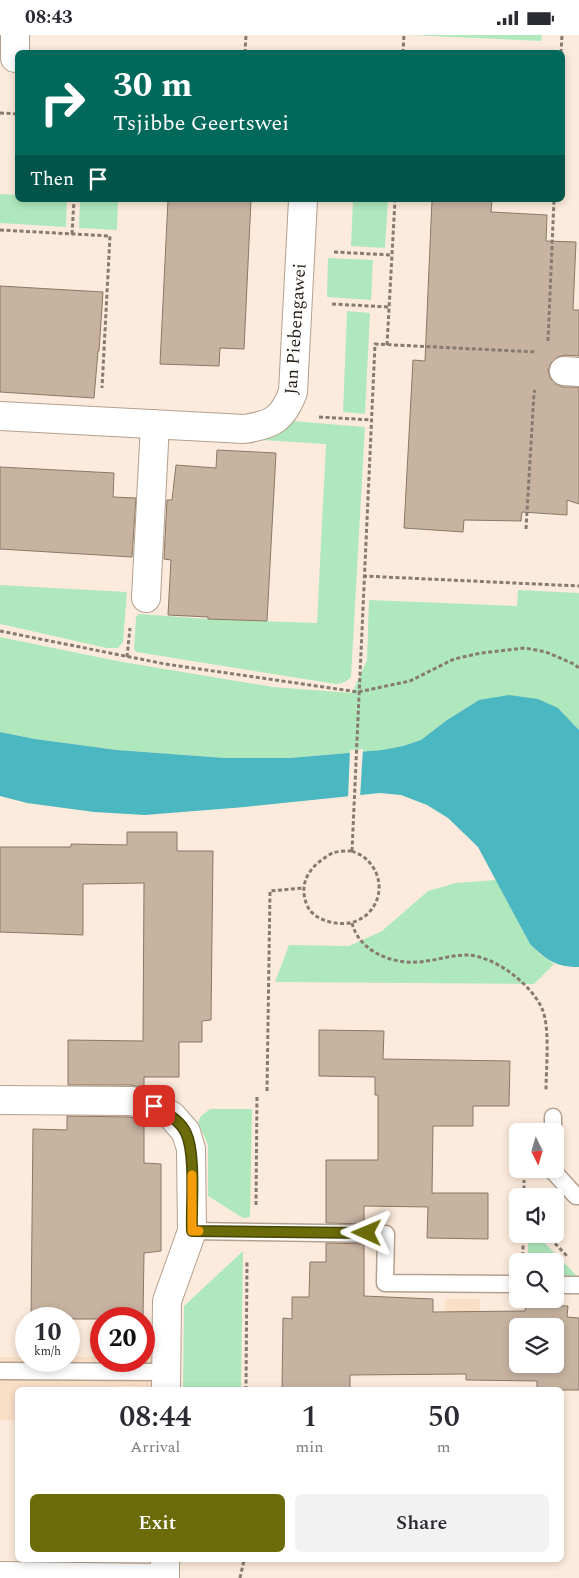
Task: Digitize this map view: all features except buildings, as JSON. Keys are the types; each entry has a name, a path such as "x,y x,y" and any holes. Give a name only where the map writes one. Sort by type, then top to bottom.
{"street":[{"name":"Jan Piebengawei","path":"0,416 244,429 263,427 278,417 288,405 293,392 303,202"},
{"path":"146,598 155,424"},
{"path":"0,1101 131,1101 154,1106 172,1116 186,1132 192,1149 192,1231 167,1301 166,1381"},
{"path":"0,1576 165,1578 165,1562"}],"lane":[{"path":"559,1178 576,1196 579,1196"},
{"path":"192,1231 386,1233 385,1283 509,1284"},
{"path":"564,1285 579,1285"},
{"path":"0,1371 166,1381"},
{"path":"165,1578 172,1578"}],"path":[{"path":"245,50 246,35"},
{"path":"403,50 404,35"},
{"path":"561,50 562,35"},
{"path":"0,113 15,114"},
{"path":"72,234 74,202"},
{"path":"387,345 395,202"},
{"path":"548,343 554,202"},
{"path":"0,230 110,236 101,421"},
{"path":"330,252 392,255"},
{"path":"330,304 389,307"},
{"path":"352,851 375,344 538,352"},
{"path":"526,529 534,393 538,385"},
{"path":"285,409 297,416 371,420"},
{"path":"364,576 579,586"},
{"path":"0,631 165,664 358,692 410,681 454,659 525,648 546,652 579,668"},
{"path":"352,851 364,857 372,865 377,875 378,897 373,908 365,917 352,923 336,923 323,920 310,912 305,901 303,888 306,876 317,863 333,852 352,851"},
{"path":"267,1091 270,891 303,888"},
{"path":"352,923 354,931 362,943 373,952 393,960 416,963 457,955 470,955 506,969 522,981 534,995 544,1012 546,1033 546,1105 553,1123"},
{"path":"554,1243 572,1262"},
{"path":"240,1578 244,1562"}],"shaded area":[{"path":"445,1299 480,1299 479,1353 445,1352"},
{"path":"0,1357 15,1357 15,1372 80,1372 80,1357 90,1357 90,1372 153,1372 153,1387 15,1387 15,1420 0,1420"}],"green space":[{"path":"409,35 542,35 541,41"},
{"path":"0,194 15,195 15,202 67,202 66,227 0,223"},
{"path":"80,202 118,202 117,230 79,228"},
{"path":"353,202 388,202 385,248 351,246"},
{"path":"328,258 373,260 371,300 327,297"},
{"path":"347,311 370,313 365,414 343,412"},
{"path":"292,421 365,427 351,677 344,682 336,684 136,652 134,649 136,617 139,614 208,619 317,623 326,444 262,440 278,434"},
{"path":"0,585 127,592 123,642 118,648 107,648 0,624"},
{"path":"518,590 579,593 579,730 558,708 479,700 447,720 421,740 403,746 382,750 290,758 225,758 117,750 35,739 0,732 0,637 117,661 273,687 352,693 367,660 369,600 517,606"},
{"path":"496,880 530,944 554,964 534,984 275,982 289,945 349,946 382,931 428,891 456,883"},
{"path":"210,1109 252,1109 250,1217 243,1218 208,1196 208,1145 198,1122 201,1116"},
{"path":"528,1243 545,1243 555,1253 528,1253"},
{"path":"243,1251 241,1387 183,1387 184,1306"},
{"path":"564,1263 578,1277 564,1277"}],"water":[{"path":"509,695 538,699 558,708 579,730 579,967 558,964 536,950 530,944 478,847 448,818 427,805 401,795 380,793 145,815 94,812 27,803 0,796 0,732 35,739 117,750 225,758 290,758 382,750 403,746 421,740 447,720 479,700"}],"pier":[{"path":"363,749 360,798 348,799 350,750"}],"slow traffic":[{"path":"192,1175 192,1231 199,1231"}],"route":[{"path":"154,1106 172,1116 186,1132 192,1149 192,1231 367,1233"}]}
